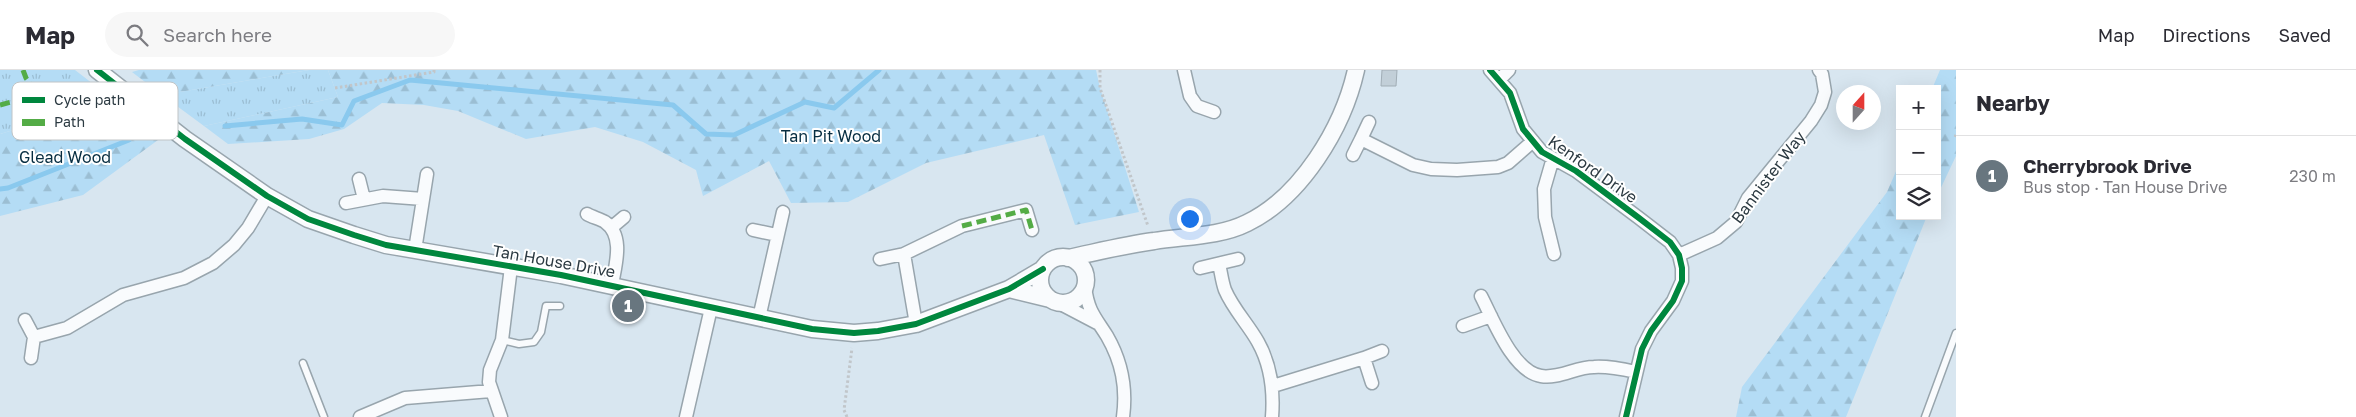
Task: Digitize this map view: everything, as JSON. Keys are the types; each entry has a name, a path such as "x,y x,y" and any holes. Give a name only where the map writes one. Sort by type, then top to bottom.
{"street":[{"name":"Tan House Drive","path":"97,70 112,82"},
{"path":"1184,70 1190,96 1197,106 1214,112"},
{"path":"1097,323 1053,301 1042,289 1040,276 1043,269 1054,259 1068,258 1152,241 1230,230 1265,213 1290,194 1324,146 1342,112 1356,70"},
{"path":"1495,74 1510,70"},
{"name":"Bannister Way","path":"1679,254 1717,238 1736,222 1748,198 1811,121 1821,105 1825,92 1824,71"},
{"name":"Kenford Drive","path":"1495,74 1510,93 1523,130 1542,152 1576,171 1670,242 1679,254"},
{"path":"1353,155 1369,122"},
{"name":"Tan House Drive","path":"178,134 268,196 308,219 378,243 612,285 812,329 854,333 916,324 1010,290 1043,269"},
{"path":"1361,138 1413,164 1431,169 1457,170 1503,165 1532,142"},
{"path":"1553,158 1544,189 1545,216 1554,254"},
{"path":"415,250 427,174"},
{"path":"360,179 364,199"},
{"path":"34,337 67,328 123,295 184,278 213,263 234,245 248,228 268,196"},
{"path":"346,203 383,196 423,199"},
{"path":"880,259 904,254 962,226 1026,210 1032,230"},
{"path":"759,318 783,212"},
{"path":"587,214 605,222 611,228 618,250 612,285"},
{"path":"611,228 624,217"},
{"path":"753,230 777,235"},
{"path":"1010,290 1053,301 1071,302 1077,299 1108,250"},
{"path":"904,254 916,324"},
{"path":"1626,417 1642,349 1651,331 1673,301 1682,281 1679,254"},
{"path":"1068,258 1081,266 1090,311 1117,355 1124,379 1123,417"},
{"path":"1200,268 1238,259"},
{"path":"1219,264 1224,288 1258,342 1267,363 1273,386 1272,417"},
{"path":"501,417 489,382 490,370 502,340 511,267"},
{"path":"1481,296 1515,359 1526,370 1540,376 1550,376 1592,366 1636,372"},
{"path":"686,417 711,308"},
{"path":"1463,326 1491,316"},
{"path":"24,320 34,337 31,358"},
{"path":"1273,386 1382,351"},
{"path":"1364,358 1372,383"},
{"path":"360,417 405,398 491,392"}],"lane":[{"path":"502,340 519,344 534,342 541,332 546,306 560,306"},
{"path":"1925,417 1956,333"},
{"path":"303,363 324,417"}],"path":[{"path":"335,88 434,72 434,70"},
{"path":"1100,70 1100,88 1152,241"},
{"path":"847,417 844,410 854,333"}],"green space":[{"path":"0,70 75,70 91,82 12,82 12,130 0,134"},
{"path":"139,70 309,70 178,92 178,82 145,82 132,72"},
{"path":"309,70 328,70 338,97 204,126 178,107 178,92"},
{"name":"Tan Pit Wood","path":"328,70 1096,70 1139,212 1075,225 1044,135 926,163 848,202 791,203 769,161 703,196 696,170 643,142 595,127 526,139 458,111 424,105 382,103 344,129 309,139 228,144 204,126 338,97"},
{"path":"1940,70 1956,70 1956,156 1941,188 1941,85 1934,85"},
{"name":"Glead Wood","path":"12,130 12,140 158,140 83,195 0,216 0,134"},
{"path":"1896,171 1896,220 1925,220 1846,417 1736,417 1742,387 1887,192"}],"building":[{"path":"1382,70 1397,70 1396,86 1381,86"}],"waterway":[{"path":"225,126 302,119 342,125 354,101 410,80 673,105 706,134 734,135 805,102 834,108 879,70"},
{"path":"0,189 8,188 129,140"}],"marked path":[{"path":"23,70 29,82"},
{"path":"0,105 12,102"},
{"path":"962,226 1026,210 1032,230"}],"cycle path":[{"path":"97,70 112,82"},
{"path":"1490,70 1510,93 1523,129 1542,152 1576,171 1639,218 1670,242 1679,255 1682,281 1673,301 1651,331 1642,349 1626,417"},
{"path":"178,134 267,196 308,219 386,245 561,275 812,329 854,333 916,324 1009,289 1043,269"}],"place":[{"name":"Cherrybrook Drive","path":"628,306"}]}
